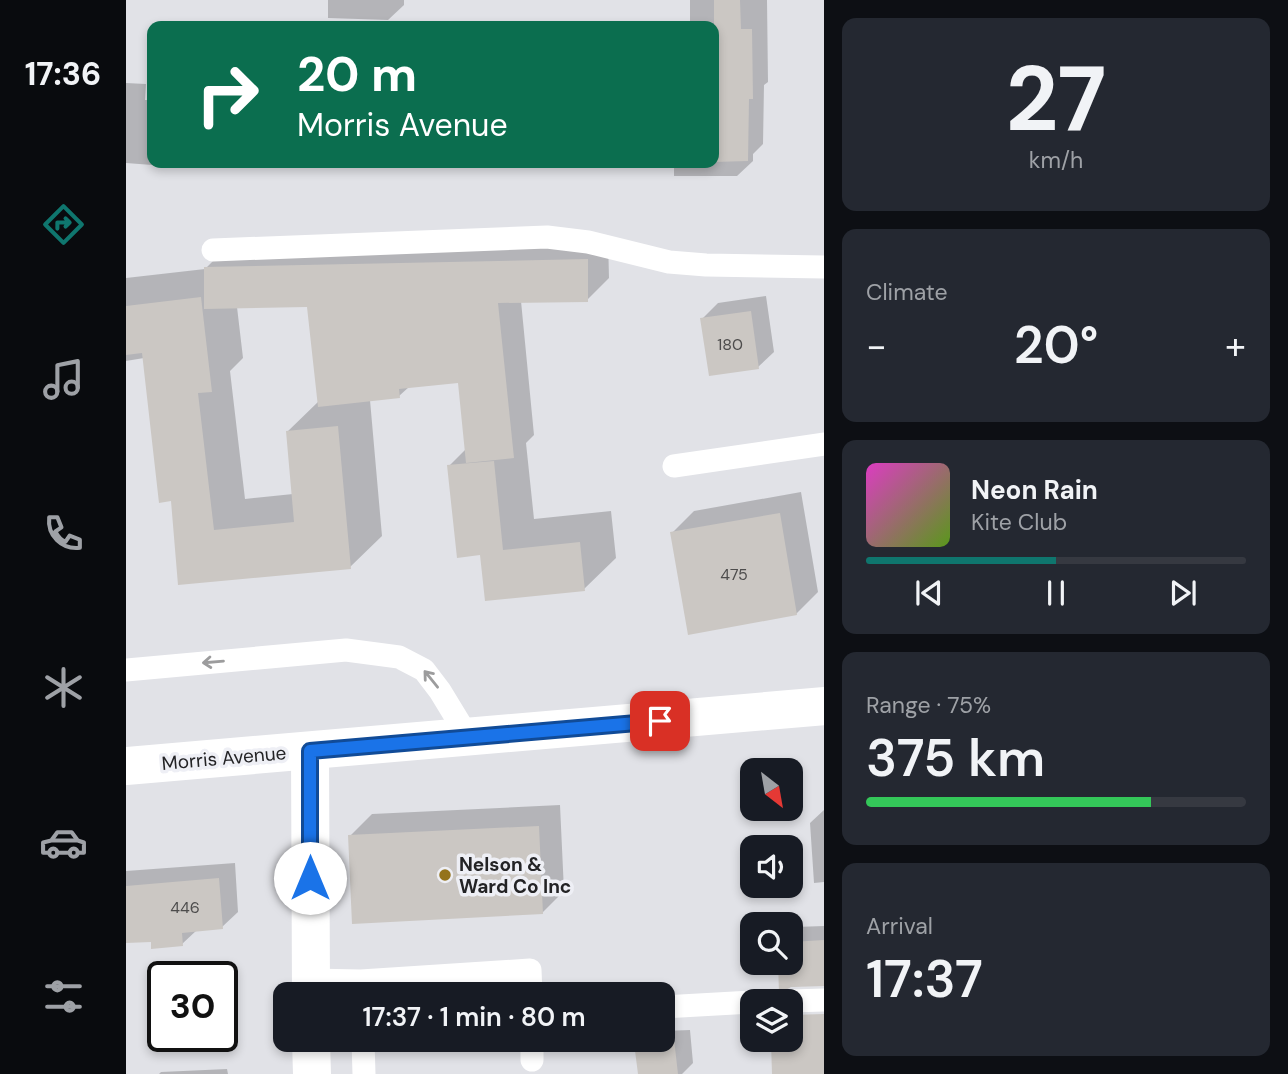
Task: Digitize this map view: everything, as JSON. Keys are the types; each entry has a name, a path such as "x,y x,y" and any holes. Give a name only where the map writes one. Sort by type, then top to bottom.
{"main road":[{"name":"Morris Avenue","path":"126,766 824,706"},
{"path":"310,751 311,982"},
{"path":"311,1052 312,1074"}],"lane":[{"path":"213,250 547,237 588,242 669,262 824,267"},
{"path":"674,466 824,444"},
{"path":"126,670 346,650 399,657 424,670 468,737"},
{"path":"417,982 530,970 530,982"},
{"path":"803,1001 824,1000"},
{"path":"675,1006 740,1003"},
{"path":"363,1052 364,1074"}],"building":[{"path":"714,0 740,0 741,29 752,29 753,99 749,99 748,161 719,162 719,21 714,21"},
{"path":"588,259 588,302 498,303 514,458 466,463 458,383 399,389 400,398 318,407 307,307 204,309 204,267"},
{"path":"201,297 212,392 198,393 214,530 294,522 286,431 338,426 351,569 178,585 171,501 159,503 142,353 126,355 126,306"},
{"path":"751,311 759,369 709,376 700,318"},
{"path":"494,461 503,550 580,542 585,591 485,601 480,555 457,558 447,465"},
{"path":"780,513 797,615 688,635 670,532"},
{"name":"Nelson & Ward Co Inc","path":"539,826 543,914 352,924 348,835"},
{"path":"219,878 223,929 182,933 183,946 151,949 151,942 126,943 126,886"},
{"path":"824,940 824,986 779,989 778,975 803,975 803,941"},
{"path":"824,1014 824,1074 772,1074 771,1052 803,1052 803,1015"},
{"path":"675,1048 678,1074 638,1074 635,1052 675,1052"}],"place":[{"name":"Nelson & Ward Co Inc","path":"445,875"}],"route":[{"path":"310,878 310,751 660,721"}]}
